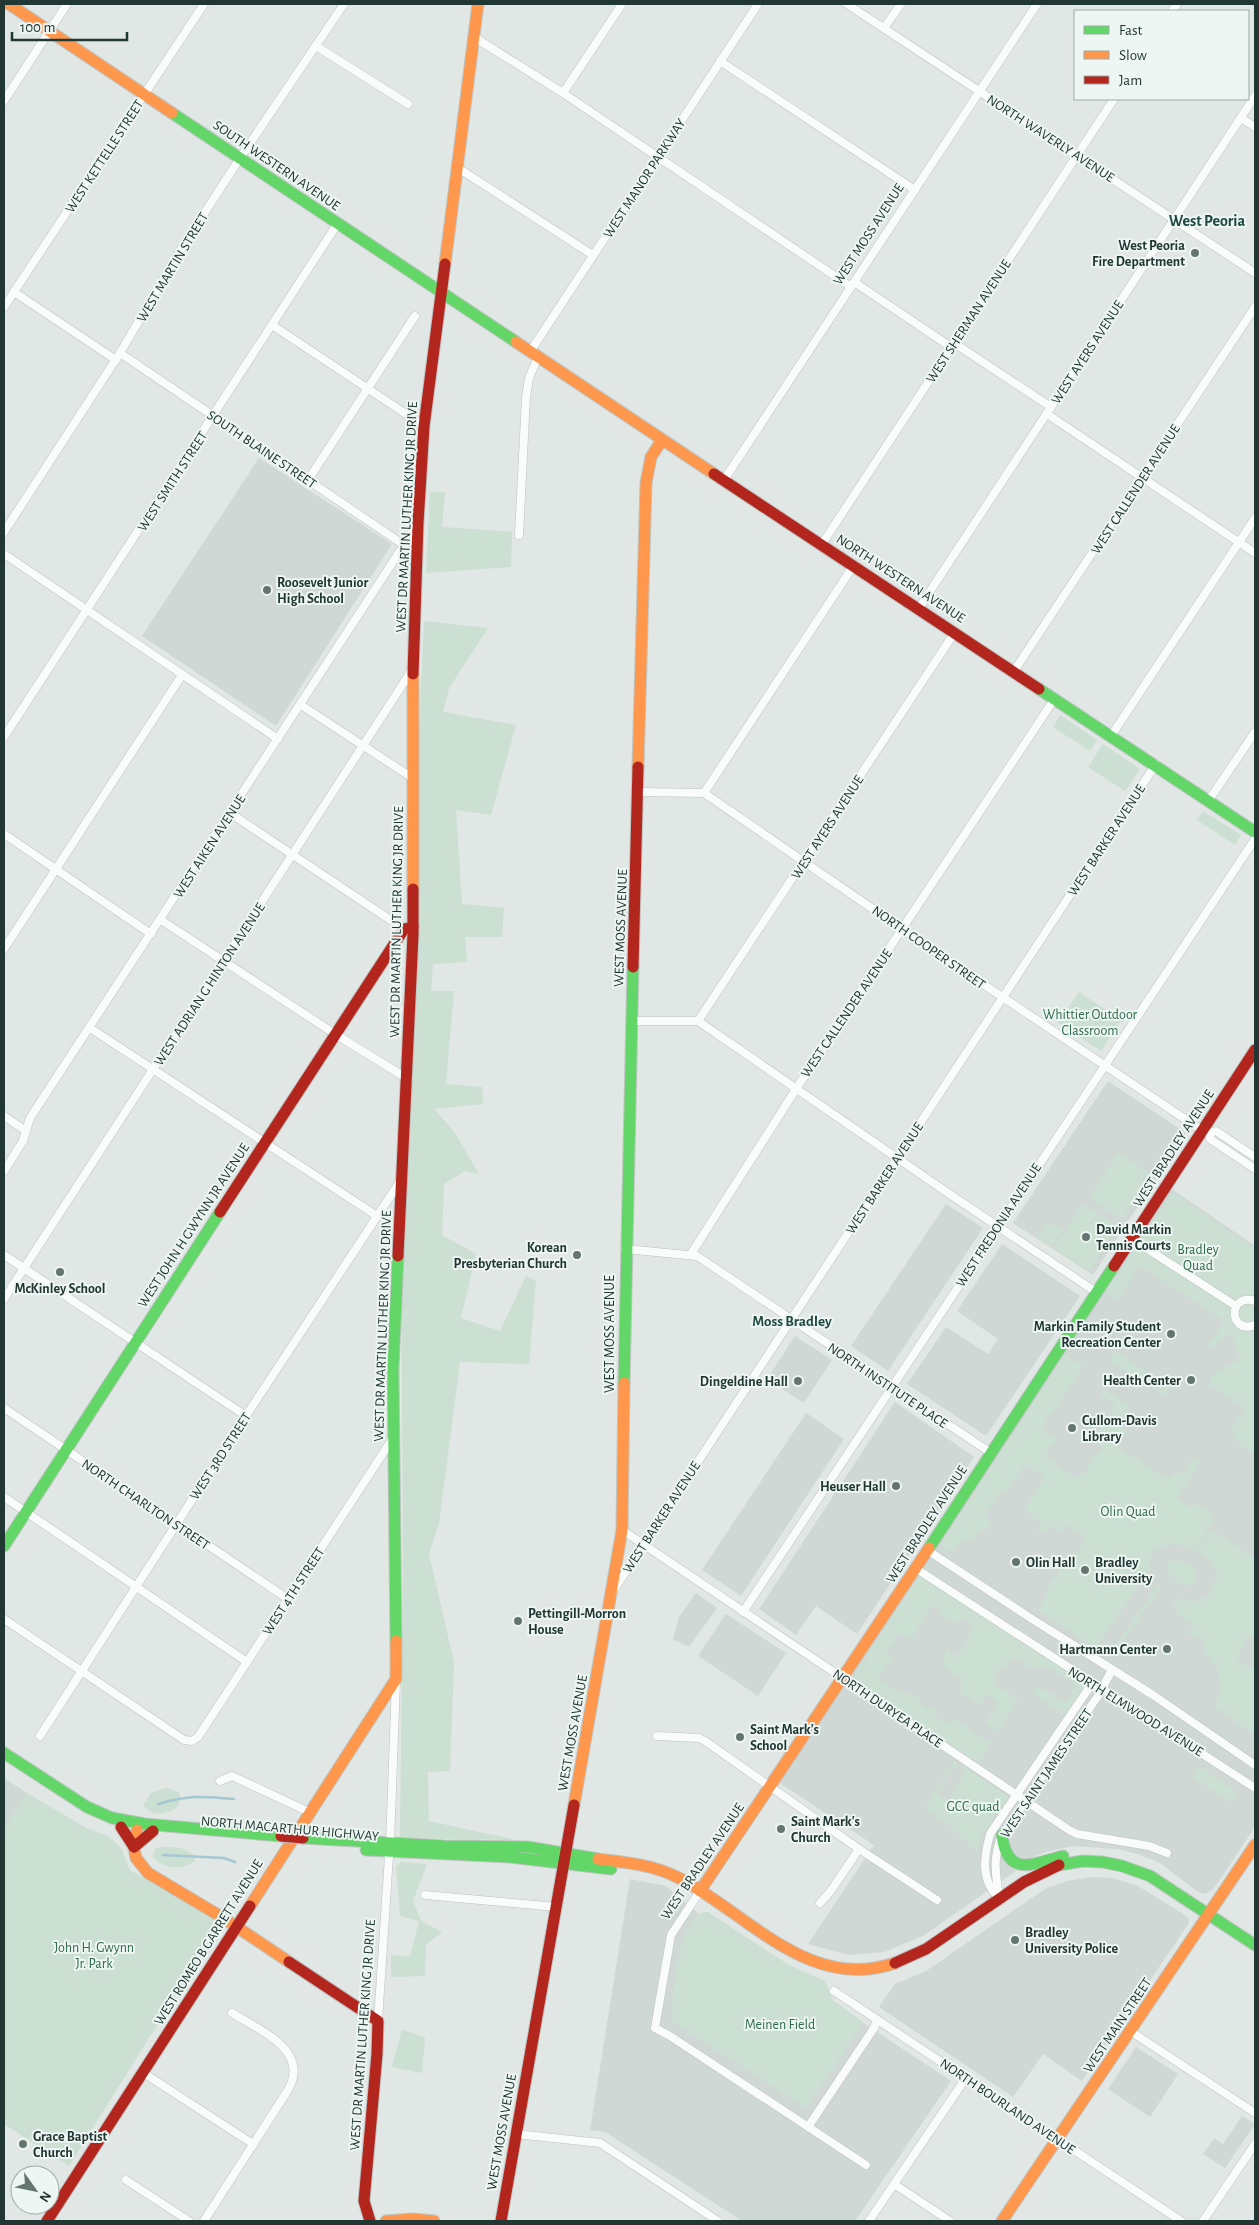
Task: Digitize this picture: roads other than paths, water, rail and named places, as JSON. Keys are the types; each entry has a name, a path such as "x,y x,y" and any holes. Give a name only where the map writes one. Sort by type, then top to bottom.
{"street":[{"name":"SOUTH WESTERN AVENUE","path":"8,4 534,355"},
{"path":"4,101 67,4"},
{"name":"WEST KETTELLE STREET","path":"4,307 204,4"},
{"name":"WEST MARTIN STREET","path":"4,532 118,356 180,251 344,4"},
{"name":"WEST DR MARTIN LUTHER KING JR DRIVE","path":"370,2221 364,2201 377,2054 389,1856 387,1848 396,1679 394,1370 408,1078 409,928 414,779 413,668 418,523 424,426 478,4"},
{"path":"564,93 622,4"},
{"name":"WEST MANOR PARKWAY","path":"520,535 526,397 534,355 593,255 758,4"},
{"name":"NORTH WAVERLY AVENUE","path":"847,4 1255,273"},
{"path":"884,28 900,4"},
{"name":"WEST MOSS AVENUE","path":"724,480 1037,4"},
{"path":"474,37 564,93 852,284 953,345 1049,410 1142,478 1255,553"},
{"path":"316,46 408,104"},
{"path":"720,61 914,190"},
{"name":"WEST AYERS AVENUE","path":"919,608 1255,96"},
{"name":"WEST SHERMAN AVENUE","path":"822,544 1113,100"},
{"path":"1241,118 1255,127"},
{"path":"458,168 593,255"},
{"name":"WEST SMITH STREET","path":"4,737 214,417 338,223"},
{"name":"SOUTH BLAINE STREET","path":"14,292 214,417 404,545"},
{"name":"WEST CALLENDER AVENUE","path":"1014,672 1255,307"},
{"path":"308,480 415,316"},
{"path":"272,325 424,426"},
{"name":"NORTH WESTERN AVENUE","path":"534,355 1156,764 1255,832"},
{"name":"WEST MOSS AVENUE","path":"501,2221 622,1530 625,1249 646,476 651,457 662,440"},
{"path":"1111,736 1255,518"},
{"name":"WEST AIKEN AVENUE","path":"4,1172 21,1146 30,1118 161,920 418,523"},
{"path":"4,554 278,738"},
{"path":"638,792 704,793 854,565"},
{"name":"WEST AYERS AVENUE","path":"698,1021 955,632"},
{"name":"WEST ADRIAN G HINTON AVENUE","path":"4,1299 294,855 413,668"},
{"path":"4,949 182,675"},
{"name":"WEST CALLENDER AVENUE","path":"691,1254 796,1089 1055,698"},
{"path":"301,705 414,779"},
{"path":"1209,800 1255,732"},
{"name":"WEST BARKER AVENUE","path":"612,1592 1156,764"},
{"name":"NORTH COOPER STREET","path":"704,793 1002,997 1206,1132 1210,1139 1255,1169"},
{"path":"230,813 409,928"},
{"path":"4,834 151,934"},
{"name":"WEST FREDONIA AVENUE","path":"743,1612 997,1225 1255,839"},
{"path":"161,920 335,1034 408,1078"},
{"name":"WEST JOHN H GWYNN JR AVENUE","path":"4,1546 335,1034 409,928"},
{"path":"632,1021 698,1021 897,1159 1096,1292"},
{"path":"90,1028 265,1141 376,1216"},
{"name":"WEST BRADLEY AVENUE","path":"808,2127 655,2028 671,1935 916,1568 1096,1292 1206,1132 1255,1050"},
{"path":"4,1116 26,1131"},
{"name":"NORTH COOPER STREET","path":"1206,1132 1216,1131 1255,1157"},
{"name":"WEST 3RD STREET","path":"40,1736 246,1416 403,1177"},
{"path":"1132,1238 1236,1306"},
{"name":"NORTH INSTITUTE PLACE","path":"625,1249 691,1254 699,1257 991,1453"},
{"path":"4,1255 246,1416"},
{"path":"1236,1306 1247,1300 1255,1301"},
{"path":"1236,1306 1235,1317 1240,1324 1250,1327 1255,1325"},
{"name":"NORTH CHARLTON STREET","path":"4,1408 288,1599"},
{"name":"WEST 4TH STREET","path":"82,1672 184,1740 192,1741 198,1737 393,1438"},
{"path":"4,1497 247,1662"},
{"name":"NORTH DURYEA PLACE","path":"622,1530 1077,1834 1149,1846 1167,1854"},
{"name":"NORTH ELMWOOD AVENUE","path":"927,1550 1112,1670 1255,1766"},
{"name":"NORTH ELMWOOD AVENUE","path":"916,1568 1255,1788"},
{"path":"4,1619 82,1672"},
{"name":"WEST SAINT JAMES STREET","path":"999,1898 995,1864 996,1851 1002,1835 1024,1800 1098,1696 1101,1687 1112,1670"},
{"name":"WEST ROMEO B GARRETT AVENUE","path":"47,2221 396,1679"},
{"name":"WEST SAINT JAMES STREET","path":"999,1898 990,1890 984,1862 986,1847 993,1828 1093,1682"},
{"path":"657,1736 699,1738 859,1849 937,1900"},
{"name":"NORTH MACARTHUR HIGHWAY","path":"4,1753 82,1812 108,1824 121,1827 137,1830 510,1857 564,1859 646,1872 663,1872 679,1878 700,1891"},
{"name":"NORTH MACARTHUR HIGHWAY","path":"31,1772 87,1807 112,1818 136,1823 279,1839"},
{"path":"220,1781 232,1776 309,1812"},
{"path":"121,1827 130,1838 134,1847"},
{"path":"137,1830 134,1855 140,1864 160,1881 236,1926 378,2021"},
{"path":"134,1847 153,1831"},
{"path":"1002,1835 1002,1850 1007,1858 1016,1864 1036,1864 1061,1856 1081,1855 1092,1862"},
{"name":"WEST MAIN STREET","path":"1002,2221 1255,1846"},
{"path":"820,1903 830,1892 859,1849"},
{"path":"700,1891 793,1952 814,1963 842,1970 879,1968 911,1958 939,1942 999,1898 1042,1871 1074,1861 1092,1862 1122,1866 1150,1876 1255,1945"},
{"path":"425,1895 556,1907"},
{"name":"NORTH BOURLAND AVENUE","path":"834,1991 1181,2221"},
{"path":"204,2221 291,2085 294,2065 285,2047 232,2012"},
{"path":"866,2164 808,2127 874,2028 877,2020"},
{"path":"1130,2031 1255,2113"},
{"path":"142,2072 254,2144"},
{"path":"869,2221 966,2078"},
{"path":"516,2134 600,2143 718,2221"},
{"path":"1203,2221 1255,2144"},
{"path":"126,2180 189,2221"},
{"path":"894,2184 950,2221"},
{"path":"386,2221 413,2219 434,2221"}],"waterway":[{"path":"158,1804 196,1797 234,1799"},
{"path":"163,1855 224,1858 235,1862"}],"place":[{"name":"West Peoria Fire Department","path":"1195,253"},
{"name":"Roosevelt Junior High School","path":"267,590"},
{"name":"David Markin Tennis Courts","path":"1086,1237"},
{"name":"Korean Presbyterian Church","path":"577,1255"},
{"name":"McKinley School","path":"60,1272"},
{"name":"Markin Family Student Recreation Center","path":"1171,1334"},
{"name":"Health Center","path":"1191,1380"},
{"name":"Dingeldine Hall","path":"798,1381"},
{"name":"Cullom-Davis Library","path":"1072,1428"},
{"name":"Heuser Hall","path":"896,1486"},
{"name":"Olin Hall","path":"1016,1562"},
{"name":"Bradley University","path":"1085,1570"},
{"name":"Pettingill-Morron House","path":"518,1621"},
{"name":"Hartmann Center","path":"1167,1649"},
{"name":"Saint Mark's School","path":"740,1737"},
{"name":"Saint Mark's Church","path":"781,1829"},
{"name":"Bradley University Police","path":"1015,1940"},
{"name":"Grace Baptist Church","path":"23,2144"}],"district":[{"name":"West Peoria","path":"1207,220"},
{"name":"Moss Bradley","path":"792,1321"}],"park label":[{"name":"Whittier Outdoor Classroom","path":"1090,1022"},
{"name":"Bradley Quad","path":"1198,1258"},
{"name":"Olin Quad","path":"1128,1511"},
{"name":"GCC quad","path":"973,1806"},
{"name":"John H. Gwynn Jr. Park","path":"94,1955"},
{"name":"Meinen Field","path":"780,2024"}]}
